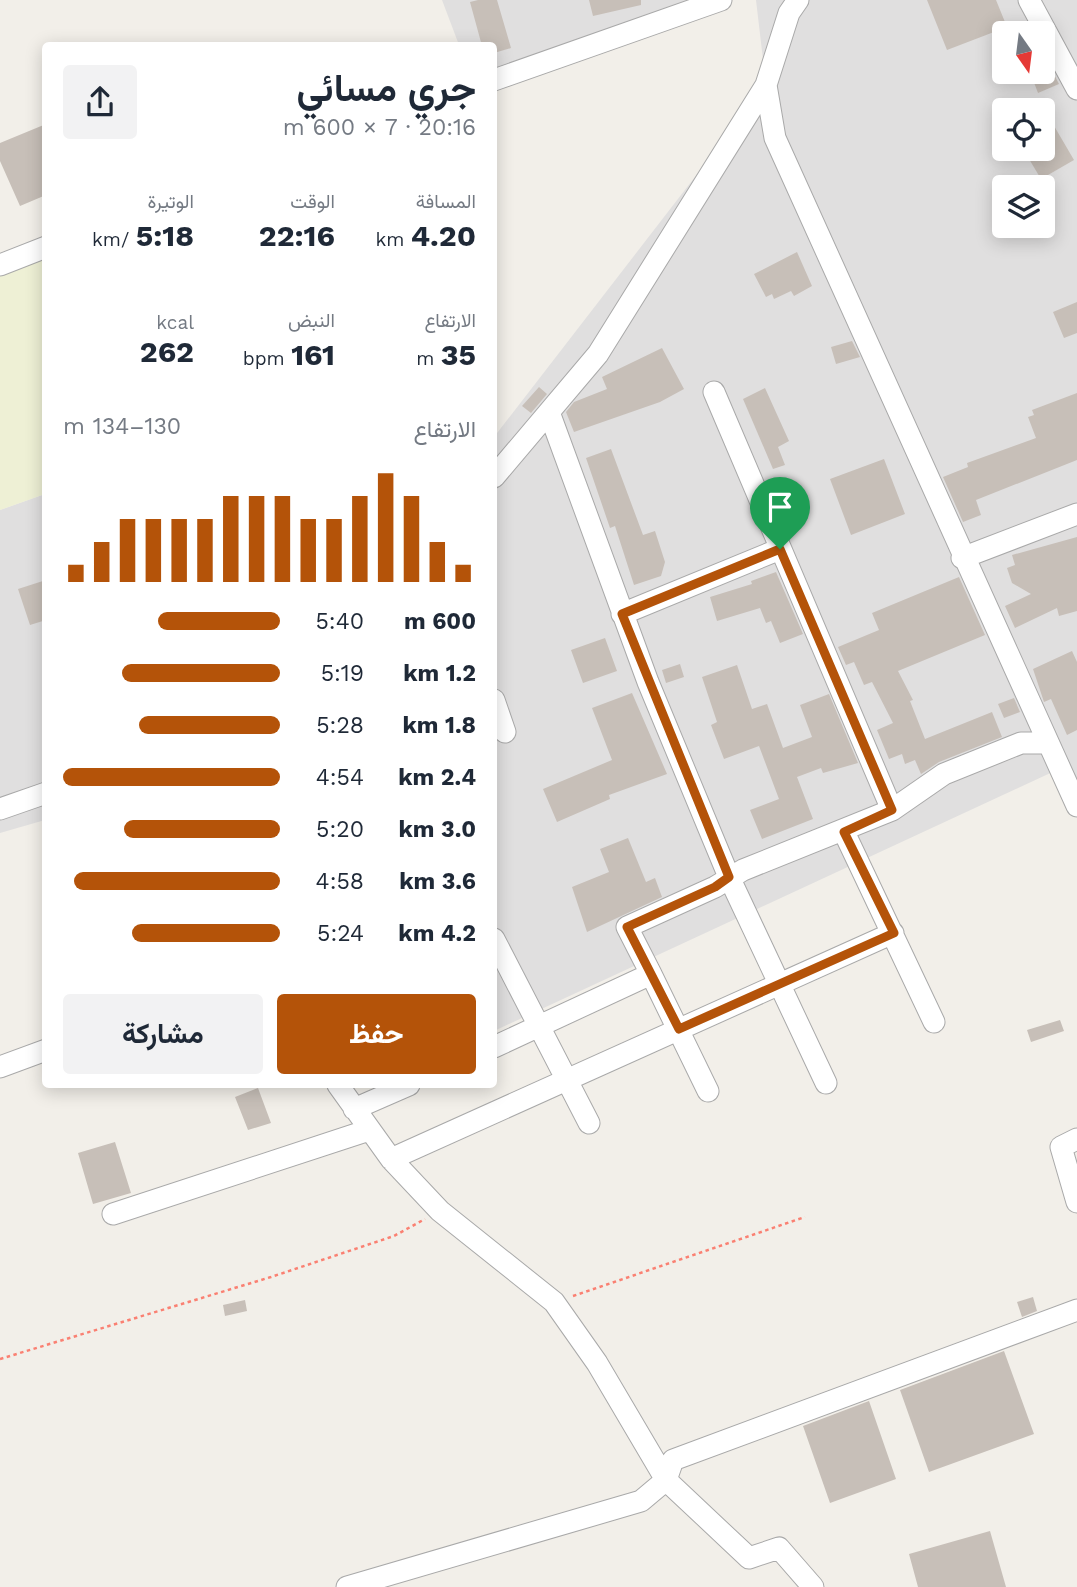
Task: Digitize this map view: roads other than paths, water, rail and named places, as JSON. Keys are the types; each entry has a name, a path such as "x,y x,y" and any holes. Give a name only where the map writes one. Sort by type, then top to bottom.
{"street":[{"path":"497,79 721,0"},
{"path":"497,473 598,354 766,85 789,13 798,0"},
{"path":"1029,0 1077,89"},
{"path":"766,85 775,138 962,558 1077,806"},
{"path":"0,265 42,249"},
{"path":"714,392 892,810"},
{"path":"549,412 622,614 729,877 826,1083"},
{"path":"962,558 1077,514"},
{"path":"622,614 780,549"},
{"path":"497,709 505,732"},
{"path":"708,1091 627,927 715,887 729,877 892,810 944,774 1021,743 1048,743"},
{"path":"0,809 42,794"},
{"path":"844,832 934,1022"},
{"path":"391,1159 894,933"},
{"path":"497,945 589,1123"},
{"path":"497,1046 651,974"},
{"path":"0,1067 42,1051"},
{"path":"340,1088 391,1159 440,1211 554,1302 597,1363 666,1480 749,1558 779,1548 813,1587"},
{"path":"354,1109 402,1088"},
{"path":"113,1214 369,1130"},
{"path":"1077,1139 1060,1147 1077,1202"},
{"path":"347,1587 641,1502 666,1480 673,1460 1077,1310"}]}
